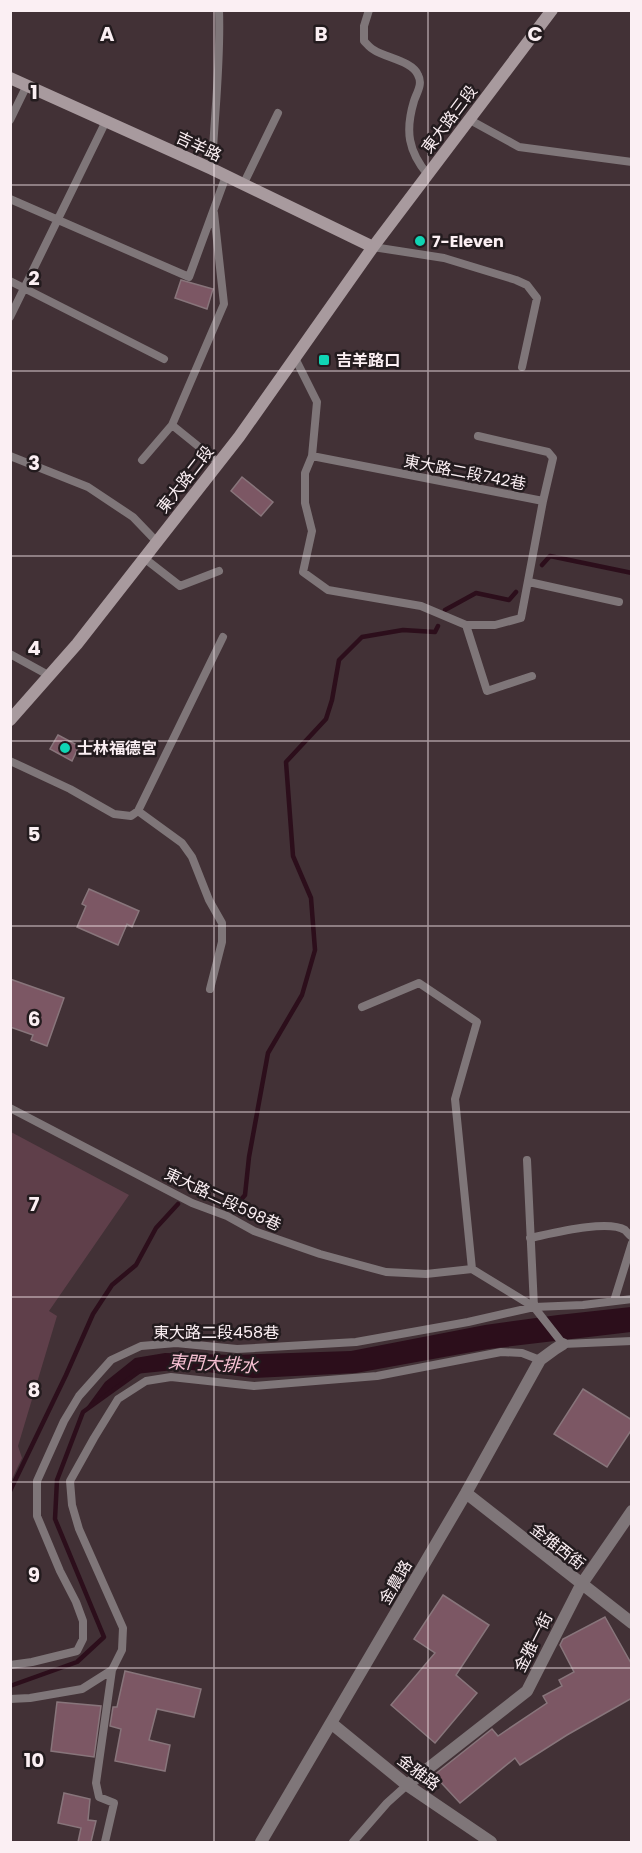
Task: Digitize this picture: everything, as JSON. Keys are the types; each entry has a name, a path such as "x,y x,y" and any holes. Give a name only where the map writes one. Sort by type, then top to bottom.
{"main road":[{"name":"東大路三段","path":"373,248 552,10"},
{"name":"吉羊路","path":"10,78 212,169 373,248"},
{"name":"東大路二段","path":"10,720 77,644 219,463 373,248"}],"street":[{"name":"金農路","path":"261,1842 466,1493 540,1360 564,1344"},
{"name":"金雅西街","path":"466,1493 632,1623"},
{"name":"金雅一街","path":"407,1785 526,1691 581,1585 632,1510"},
{"name":"金雅路","path":"331,1723 407,1785 491,1842"}],"lane":[{"path":"212,169 220,45 219,10"},
{"path":"369,10 364,26 364,41 373,50 418,73 421,84 414,102 408,135 416,161 428,175"},
{"path":"10,120 27,86"},
{"path":"243,185 278,113"},
{"path":"470,120 519,147 632,162"},
{"path":"10,317 106,121"},
{"path":"10,199 189,278 226,176"},
{"path":"142,460 172,425 224,304 213,211"},
{"path":"373,248 444,258 527,285 537,298 522,367"},
{"path":"10,281 164,359"},
{"path":"295,358 317,402 312,456 304,473 305,503 312,531 303,572 328,590 420,606 465,625 487,691 532,676"},
{"path":"172,425 219,463"},
{"path":"478,436 548,452 553,459 543,501"},
{"path":"10,456 88,488 133,517 157,542"},
{"name":"東大路二段742巷","path":"312,456 543,501 520,618 495,624 465,625"},
{"path":"144,558 180,586 219,571"},
{"path":"528,582 619,602"},
{"path":"10,761 70,789 114,814 131,816 138,811 223,637"},
{"path":"10,654 50,676"},
{"path":"138,811 182,843 192,857 209,900 222,923 222,942 210,988"},
{"path":"362,1007 419,983 477,1022 455,1099 472,1269 534,1307 564,1344 632,1341"},
{"name":"東大路二段598巷","path":"10,1108 192,1203 227,1216 254,1231 320,1254 386,1272 426,1274 472,1269"},
{"path":"527,1160 534,1307"},
{"path":"530,1238 566,1230 607,1226 624,1229 632,1237"},
{"path":"614,1301 632,1243"},
{"path":"534,1307 632,1299"},
{"name":"東大路二段458巷","path":"10,1665 77,1651 83,1639 83,1621 76,1602 37,1516 37,1481 64,1421 79,1396 111,1360 141,1346 176,1343 237,1349 356,1342 468,1322 534,1307"},
{"path":"105,1842 114,1803 99,1797 96,1783 112,1670 122,1650 123,1628 78,1529 72,1505 70,1481 118,1399 146,1381 171,1377 254,1386 377,1376 501,1352 522,1353 540,1360"},
{"path":"10,1699 82,1689 112,1670"},
{"path":"353,1842 387,1803 407,1785"}],"shaded area":[{"path":"11,1132 129,1195 49,1311 57,1316 18,1446 22,1458 11,1481"}],"water":[{"path":"631,1307 631,1332 488,1349 356,1373 253,1378 184,1369 135,1374 83,1412 105,1382 135,1358 165,1353 234,1355 351,1351 485,1325"}],"building":[{"path":"181,280 213,289 207,309 175,298"},
{"path":"242,477 273,502 261,516 231,491"},
{"name":"士林福德宮","path":"58,735 79,746 72,761 50,749"},
{"path":"89,889 139,911 132,927 127,924 118,945 77,927 86,906 82,904"},
{"path":"10,979 64,998 47,1046 31,1040 33,1035 10,1027"},
{"path":"583,1389 632,1420 632,1429 607,1467 554,1434"},
{"path":"443,1595 489,1625 456,1675 477,1693 435,1743 391,1705 435,1653 414,1639"},
{"path":"605,1617 632,1665 632,1698 520,1765 515,1758 460,1803 434,1775 492,1729 498,1736 547,1703 543,1696 562,1686 559,1680 574,1672 560,1645 563,1639"},
{"path":"125,1671 201,1689 194,1717 157,1709 149,1740 170,1745 165,1771 115,1761 121,1729 110,1726 113,1707 117,1707"},
{"path":"57,1702 101,1706 94,1757 51,1751"},
{"path":"64,1793 90,1799 88,1820 96,1821 91,1842 78,1842 81,1828 58,1823"}],"waterway":[{"path":"542,565 550,556 632,573"},
{"path":"445,610 476,593 509,600 516,592"},
{"path":"233,1209 245,1195 249,1157 268,1053 302,995 315,950 311,898 293,856 286,762 326,719 339,660 362,637 403,630 435,632 438,626"},
{"path":"10,1491 93,1314 112,1285 136,1265 156,1228 178,1204"},
{"name":"東門大排水","path":"10,1686 77,1662 104,1637 55,1519 57,1480 83,1412 140,1371"}],"place":[{"name":"7-Eleven","path":"420,241"},
{"name":"吉羊路口","path":"324,360"},
{"name":"士林福德宮","path":"65,748"}]}
